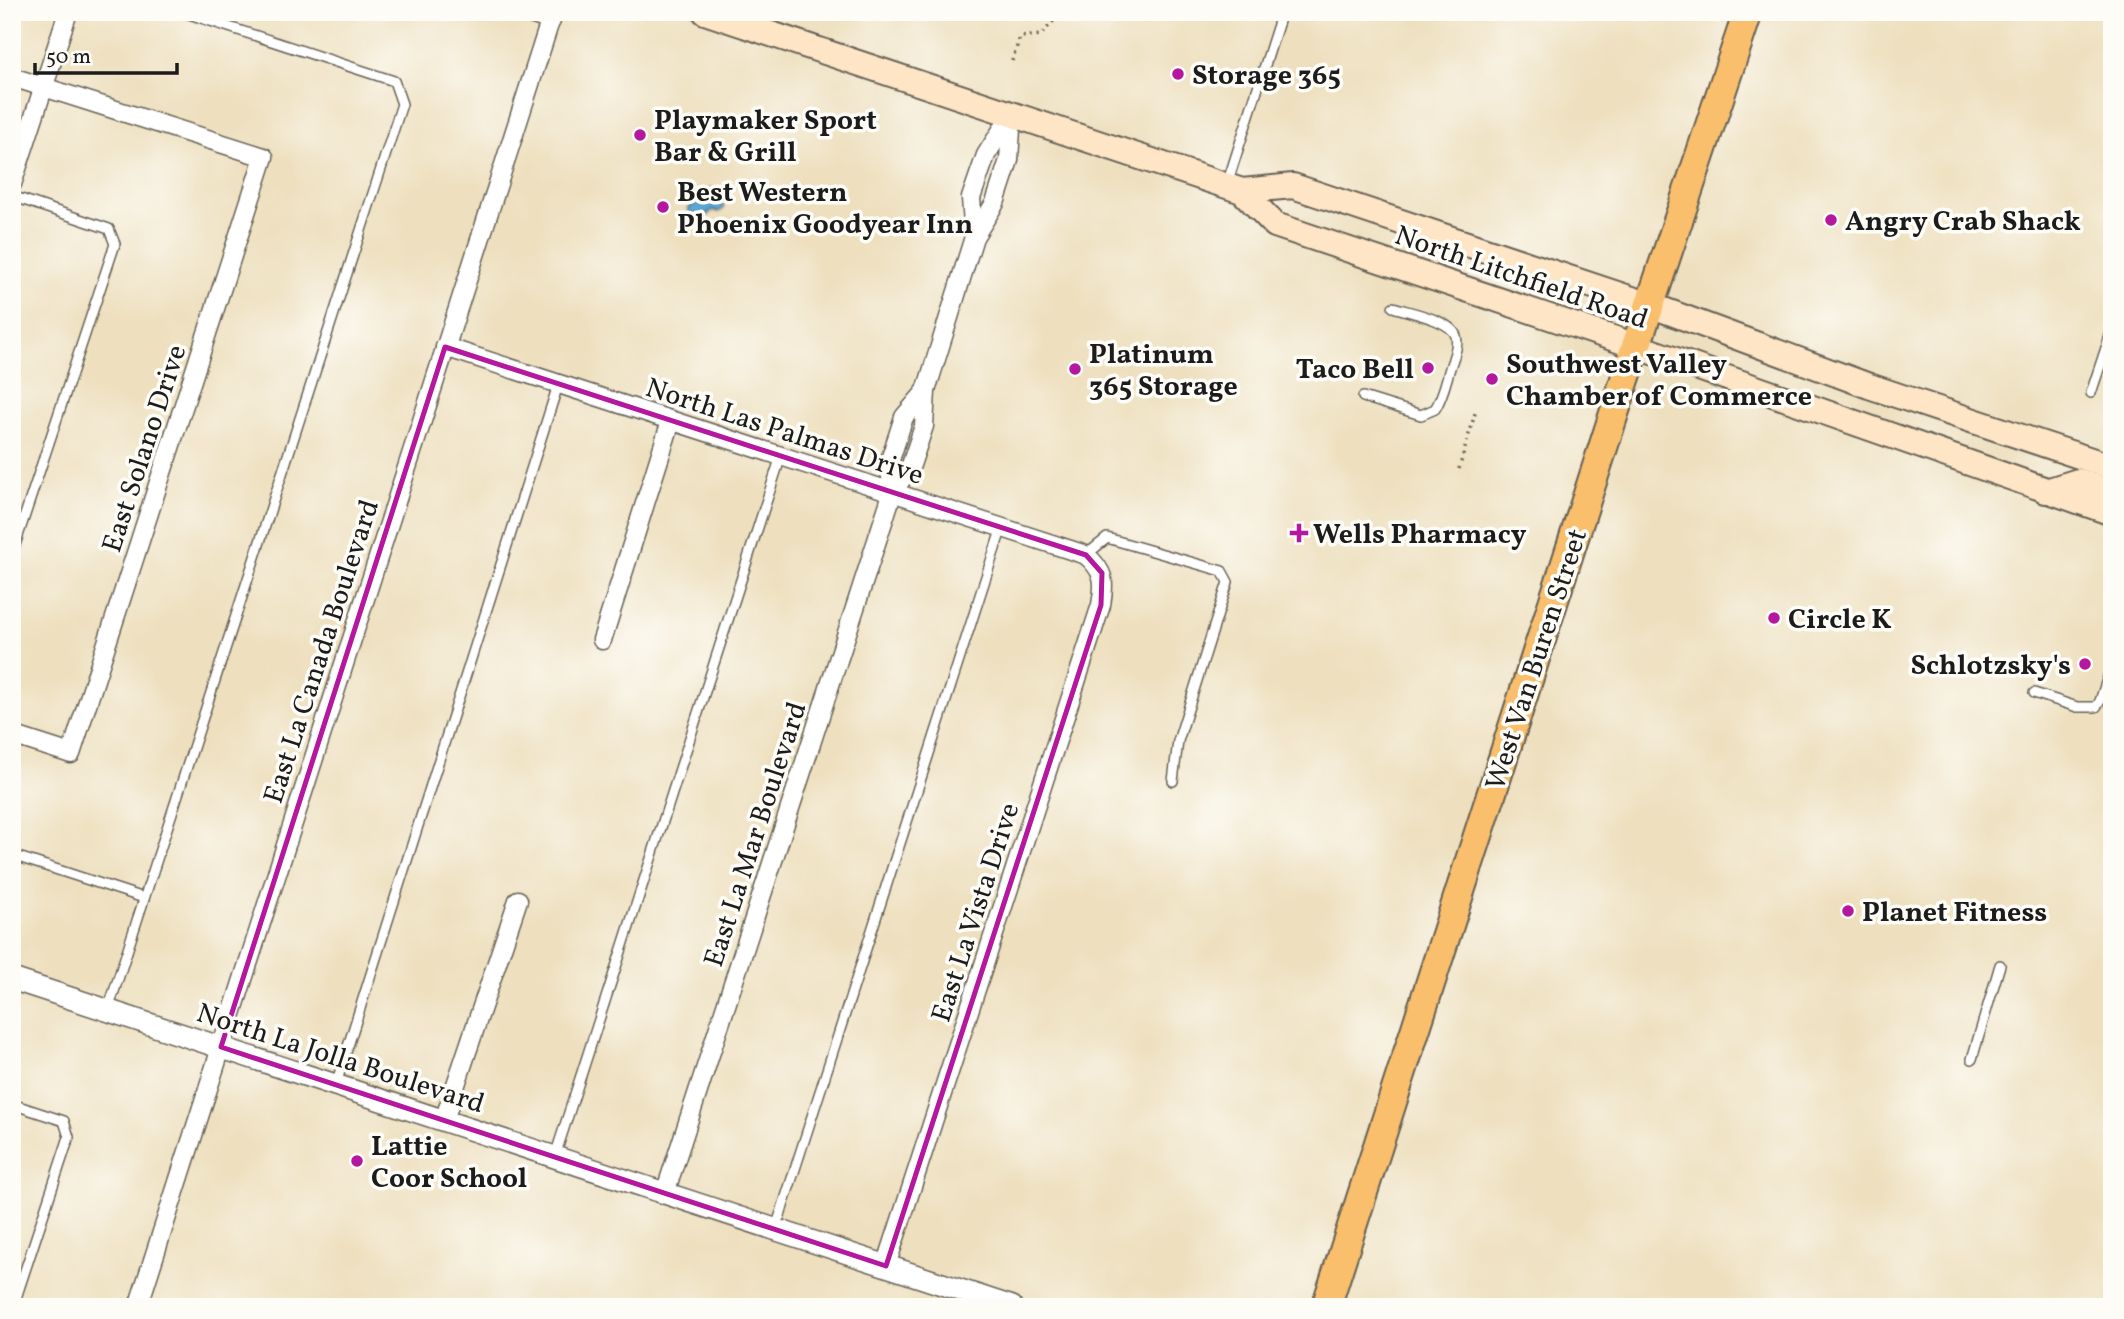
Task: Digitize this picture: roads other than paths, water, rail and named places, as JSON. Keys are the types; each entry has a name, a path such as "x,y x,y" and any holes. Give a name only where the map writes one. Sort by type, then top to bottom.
{"main road":[{"name":"North Litchfield Road","path":"705,12 1234,188 1293,186 1650,305 1869,386 2112,467"},
{"name":"West Van Buren Street","path":"1326,1307 1636,346 1748,12"},
{"name":"North Litchfield Road","path":"1234,188 1275,225 1636,346 2112,513"},
{"path":"2046,491 2078,481 2112,492"}],"street":[{"path":"12,184 68,12"},
{"path":"525,12 552,17"},
{"name":"East La Canada Boulevard","path":"138,1307 552,17"},
{"path":"12,77 44,87"},
{"name":"East Solano Drive","path":"12,735 71,754 264,157 44,87"},
{"name":"East La Mar Boulevard","path":"666,1194 893,491 910,468 924,426 926,391 974,237 995,203 1009,160 1012,114"},
{"name":"North Las Palmas Drive","path":"445,347 1086,555 1102,573"},
{"path":"602,640 671,421"},
{"name":"East La Vista Drive","path":"886,1266 1101,605 1104,586 1102,573"},
{"path":"444,1120 518,900"},
{"name":"North La Jolla Boulevard","path":"12,979 1012,1307"}],"lane":[{"path":"108,1010 402,104 394,81 183,12"},
{"path":"1234,188 1282,12"},
{"path":"12,196 109,229 115,244 12,554"},
{"path":"1363,397 1422,415 1435,409 1443,392 1457,345 1456,334 1451,327 1443,323 1393,307"},
{"path":"2091,393 2112,330"},
{"path":"336,1084 558,385"},
{"path":"555,1156 781,456"},
{"path":"775,1229 1002,527"},
{"path":"1086,555 1107,538 1222,571 1228,582 1178,741 1173,781"},
{"path":"2034,694 2077,707 2096,707 2112,665"},
{"path":"12,855 144,898"},
{"path":"1972,1059 2000,965"},
{"path":"12,1104 64,1121 69,1137 13,1307"}],"water":[{"path":"711,188 720,191 724,208 719,212 713,210 700,221 689,216 689,208"}],"place":[{"name":"Storage 365","path":"1178,74"},
{"name":"Playmaker Sport Bar & Grill","path":"640,135"},
{"name":"Best Western Phoenix Goodyear Inn","path":"663,207"},
{"name":"Angry Crab Shack","path":"1831,220"},
{"name":"Taco Bell","path":"1428,368"},
{"name":"Platinum 365 Storage","path":"1075,369"},
{"name":"Southwest Valley Chamber of Commerce","path":"1492,379"},
{"name":"Wells Pharmacy","path":"1299,533"},
{"name":"Circle K","path":"1774,618"},
{"name":"Schlotzsky's","path":"2085,664"},
{"name":"Planet Fitness","path":"1848,911"},
{"name":"Lattie Coor School","path":"357,1161"}]}
